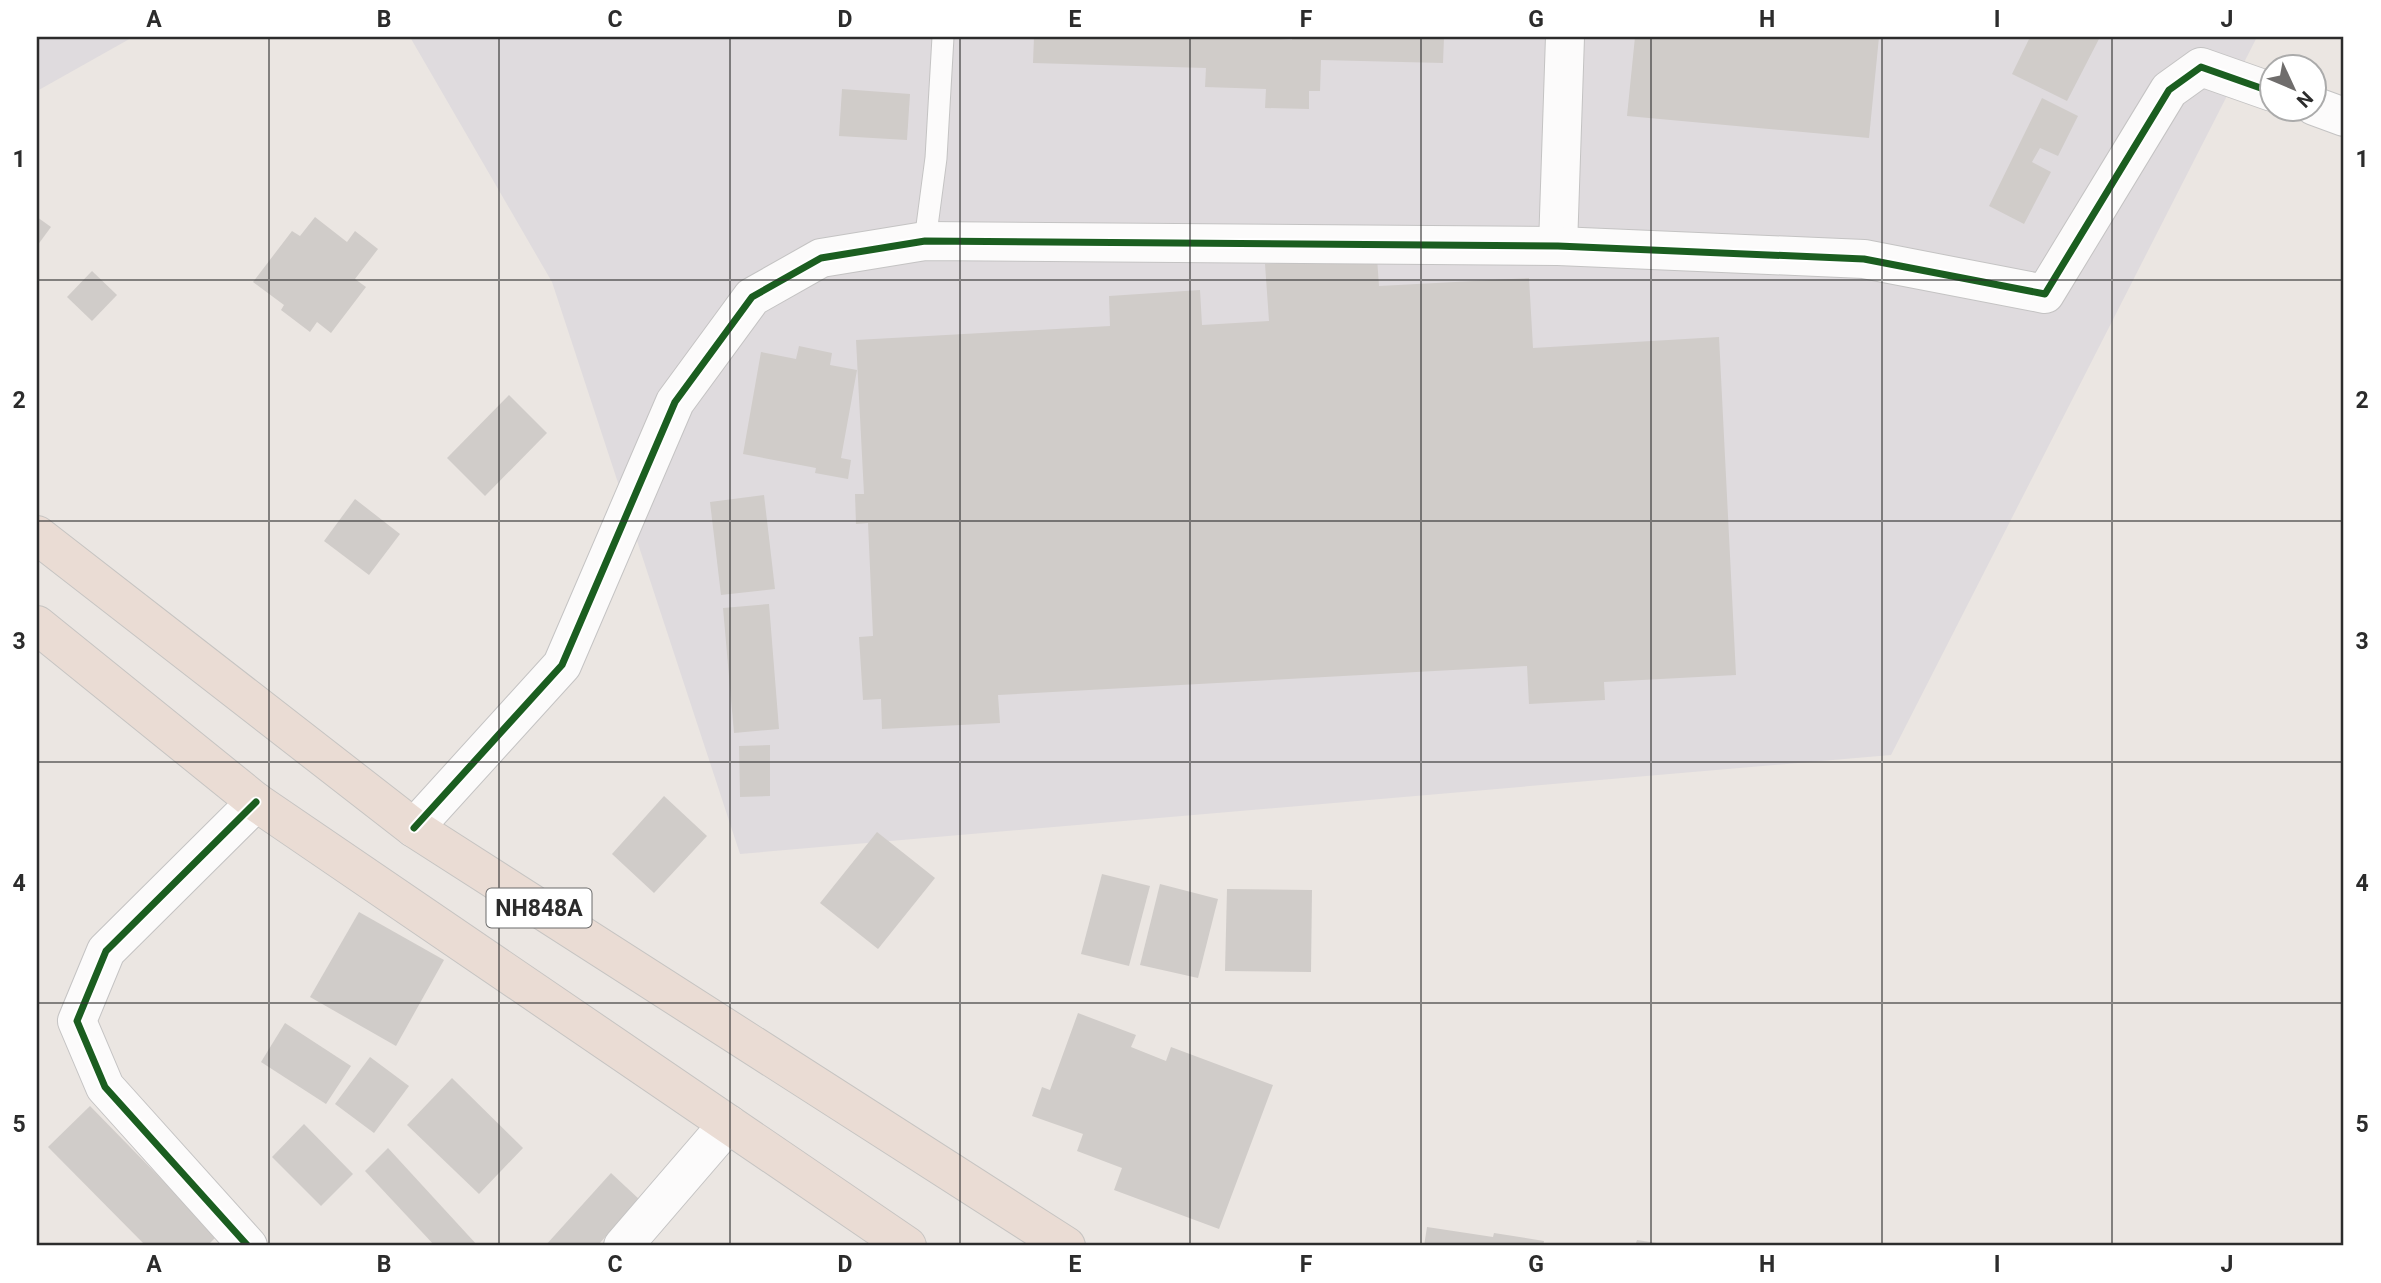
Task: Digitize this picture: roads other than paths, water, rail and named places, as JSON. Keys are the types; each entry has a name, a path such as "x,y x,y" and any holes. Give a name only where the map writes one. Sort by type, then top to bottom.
{"highway":[{"name":"NH848A","path":"37,536 414,828 1066,1246"},
{"name":"NH848A","path":"37,625 256,802 907,1246"}],"street":[{"path":"1558,246 1565,37"},
{"path":"414,828 562,665 675,402 752,297 821,258 925,241 1558,246 1864,259 2045,294 2169,90 2201,67 2258,87"},
{"path":"248,1246 105,1087 77,1021 106,951 256,802"},
{"path":"623,1246 728,1124"}],"lane":[{"path":"925,241 936,158 943,37"}]}
